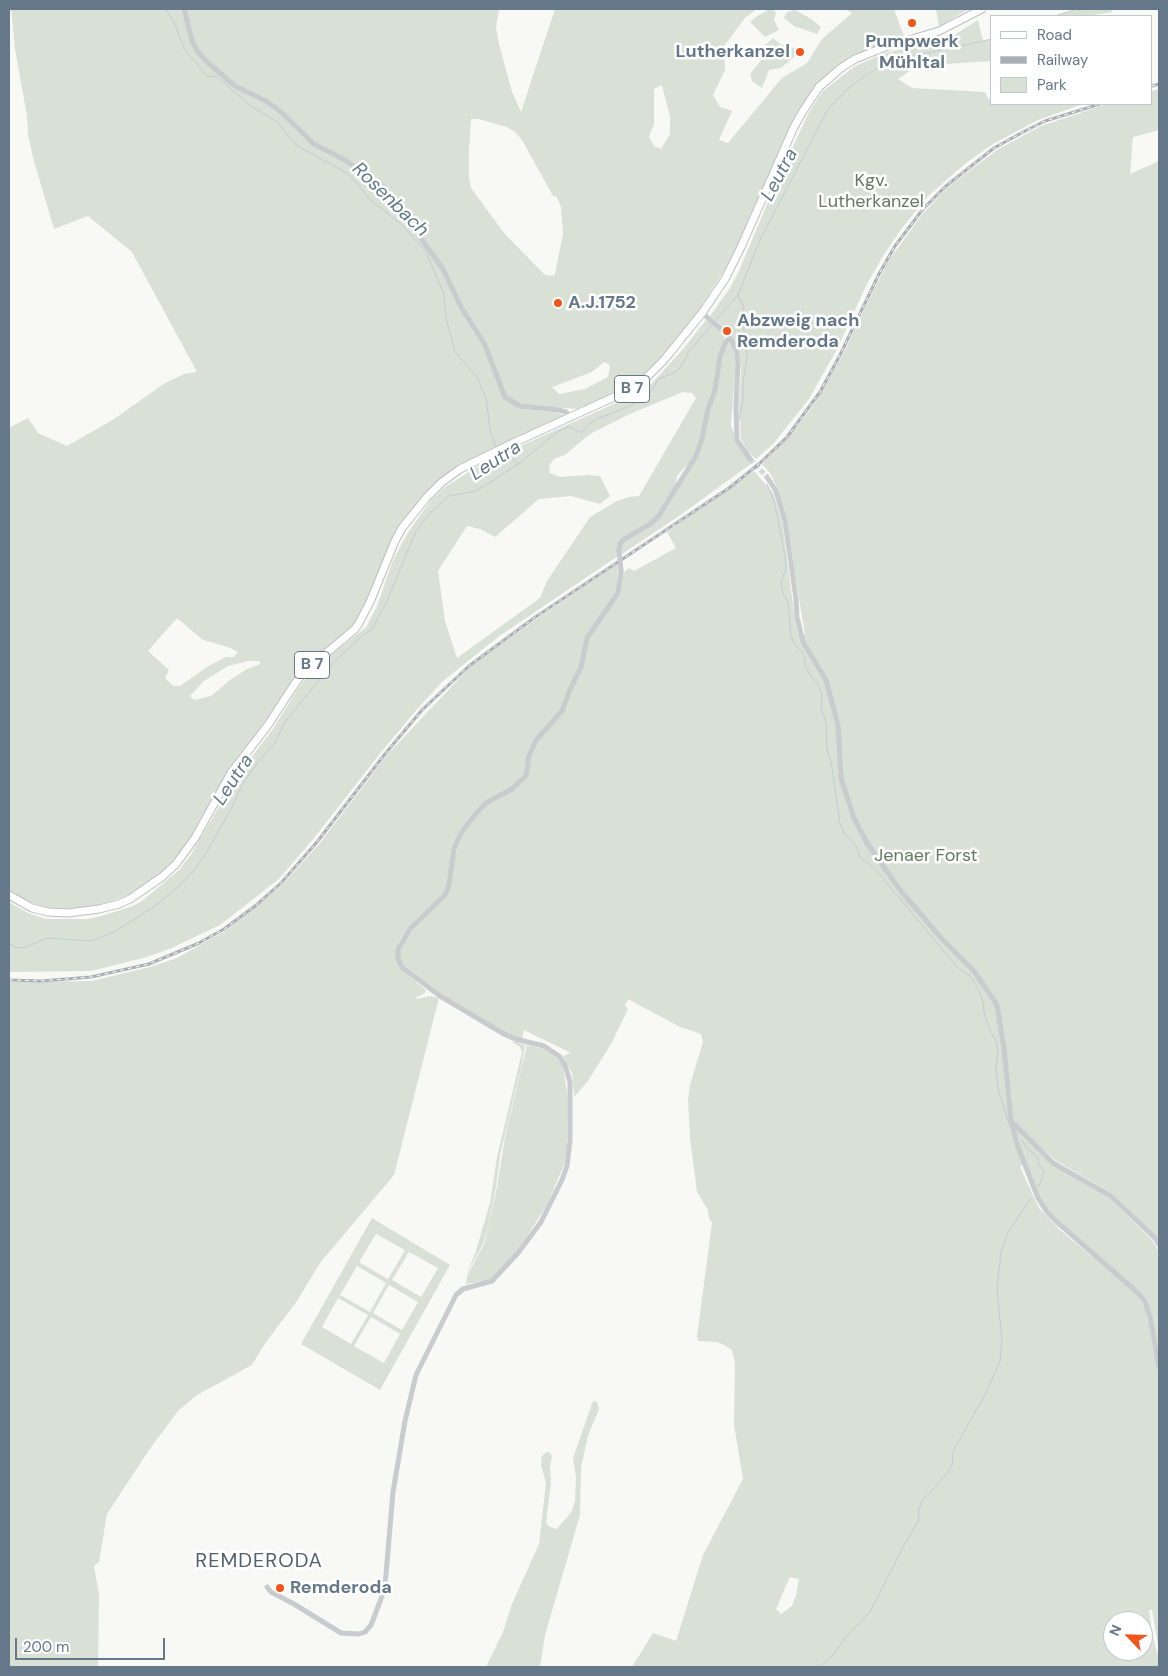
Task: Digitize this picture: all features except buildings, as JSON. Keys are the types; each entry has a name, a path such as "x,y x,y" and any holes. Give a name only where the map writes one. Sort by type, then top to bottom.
{"main road":[{"name":"B 7","path":"9,895 39,910 56,913 86,912 125,901 162,877 186,852 201,829 231,773 268,725 296,682 305,671 359,623 399,534 427,497 442,482 460,469 625,392 644,380 664,360 717,292 732,267 794,128 811,97 828,78 869,52 939,31 982,9"}],"street":[{"path":"184,9 192,41 206,62 235,86 282,112 314,144 345,160 384,187 446,274 461,307 484,343 505,397 520,406 559,410 571,417"},
{"path":"702,313 721,328 735,347 738,361 736,407 738,440 750,459"},
{"path":"267,1587 271,1592 341,1633 359,1634 365,1632 375,1616 382,1599 387,1569 393,1492 409,1400 416,1375 456,1295 463,1289 484,1284 498,1276 541,1222 562,1180 569,1154 570,1082 565,1065 559,1056 544,1046 515,1040 440,996 402,967 398,960 398,949 410,929 445,895 449,885 454,849 461,833 486,803 512,789 526,776 529,756 536,740 562,711 578,673 587,638 618,593 621,571 620,544 623,540 658,517 696,456 715,390 720,357 725,343 730,338"},
{"path":"767,477 776,491 785,521 797,617 804,642 826,680 838,725 840,778 854,818 867,843 900,890 974,971 997,1005 1006,1066 1011,1121 1018,1147 1038,1198 1057,1222 1145,1302 1150,1317 1159,1367"},
{"path":"1011,1121 1053,1163 1111,1196 1156,1239 1159,1245"}],"green space":[{"path":"11,9 499,9 496,27 499,44 512,92 521,112 555,9 757,9 745,18 724,46 725,70 713,95 720,107 732,111 719,140 728,143 782,78 807,63 822,39 852,13 845,9 894,9 905,39 867,50 850,60 808,98 800,110 742,238 725,269 698,311 672,346 649,371 624,390 577,409 538,406 523,409 555,412 565,416 442,481 393,539 368,600 353,627 315,658 294,681 266,724 228,771 193,836 173,862 148,884 129,895 98,906 69,909 44,907 9,891 9,428 28,418 38,433 67,446 114,419 165,383 184,374 197,372 132,252 88,216 54,229 33,158 15,49","holes":["662,85 670,117 670,134 661,149 654,146 649,137 654,124 654,89","471,119 478,119 507,127 522,140 553,196 557,197 561,207 563,234 555,274 550,276 544,274 504,233 471,188 469,149","604,362 610,365 608,377 585,389 559,394 552,387 592,372","177,618 203,640 238,652 234,657 226,657 207,667 180,686 173,686 165,678 169,670 148,651","248,661 260,661 260,664 247,669 230,680 211,696 194,700 190,696 204,681 228,666"]},
{"path":"770,9 776,12 774,20 779,30 765,37 750,22"},
{"path":"936,9 969,9 939,26"},
{"path":"1077,9 1111,9 1112,12 1094,15 1058,15"},
{"path":"795,10 810,18 821,27 817,34 794,26 784,18 787,12"},
{"name":"Kgv. Lutherkanzel","path":"978,20 983,41 990,39 990,61 945,64 911,70 898,79 912,88 985,92 990,100 990,105 1080,105 1038,120 993,144 966,163 929,195 902,228 883,256 867,284 836,351 809,399 773,444 756,459 748,452 741,439 739,407 740,353 732,336 710,316 738,273 808,114 823,91 855,66 885,53 936,41 956,34"},
{"path":"773,38 782,45 794,48 794,57 781,68 769,70 762,88 752,81 750,74 762,59 762,48"},
{"name":"Jenaer Forst","path":"1159,89 1159,130 1133,137 1130,174 1159,161 1159,1241 1113,1194 1055,1160 1040,1147 1037,1149 1110,1198 1153,1241 1159,1252 1159,1361 1146,1302 1043,1206 1025,1162 1020,1167 1039,1208 1060,1230 1137,1294 1146,1310 1159,1374 1159,1651 1152,1610 1103,1611 1103,1661 1153,1661 1153,1637 1159,1659 1159,1667 632,1667 653,1633 676,1641 703,1555 743,1479 734,1425 735,1363 732,1351 718,1342 698,1341 697,1336 712,1223 708,1210 697,1192 690,1138 688,1101 690,1085 703,1042 701,1034 680,1027 628,999 625,1005 628,1009 611,1044 588,1081 575,1096 572,1073 563,1056 571,1053 524,1030 522,1039 510,1035 452,1003 404,965 400,959 400,949 408,935 451,885 456,850 463,834 473,819 487,804 513,791 528,777 531,756 538,741 564,712 586,643 620,594 622,574 629,568 634,571 676,548 667,532 754,471 773,493 782,520 795,620 799,637 805,634 787,520 778,490 770,473 762,464 797,427 815,403 843,354 889,260 924,212 948,187 997,150 1041,126 1104,105 1153,105 1153,91","holes":["790,1577 799,1579 792,1606 781,1614 776,1609"]},
{"path":"706,320 724,334 725,338 699,445 690,463 677,476 676,485 657,517 625,536 618,556 498,637 443,681 382,751 314,838 279,879 220,925 174,947 147,957 91,971 9,972 9,902 28,913 46,919 88,919 133,906 142,901 180,869 190,856 237,776 273,729 300,685 320,664 366,627 377,606 393,560 402,543 431,500 445,487 483,463 642,391 653,382","holes":["683,392 692,393 696,398 639,496 617,501 590,517 547,581 540,598 457,658 445,621 438,571 467,526 480,529 495,537 539,499 571,496 600,504 610,496 600,476 560,477 550,473 549,466 554,459 565,455 590,434 632,413"]},
{"path":"727,343 731,343 736,359 731,425 738,444 752,463 679,516 622,554 621,547 624,541 655,522 697,457 719,366"},
{"path":"618,564 617,593 584,642 579,666 561,710 541,732 524,775 511,788 485,801 470,816 459,832 448,884 443,894 409,928 396,948 405,972 426,990 424,994 416,997 417,999 430,996 439,998 394,1175 320,1263 297,1301 266,1342 252,1365 197,1395 178,1411 149,1450 107,1514 99,1562 94,1566 99,1594 98,1667 9,1667 9,982 91,981 150,967 177,958 225,931 283,884 320,843 387,755 470,667"},
{"path":"512,1042 525,1045 522,1064 500,1155 488,1227 483,1244 466,1275 475,1254 490,1203 497,1157 522,1052 520,1047"},
{"path":"527,1045 552,1053 563,1065 568,1100 567,1152 564,1165 547,1205 518,1250 490,1280 466,1284 467,1276 484,1244 497,1187 505,1137"},
{"path":"372,1218 450,1265 380,1390 301,1344","holes":["376,1234 405,1250 388,1279 359,1262","409,1252 438,1268 421,1297 392,1280","357,1266 386,1283 370,1312 340,1295","389,1285 418,1302 402,1330 373,1313","338,1298 368,1315 351,1344 322,1327","371,1317 400,1334 384,1363 354,1346"]},
{"path":"593,1401 597,1402 599,1409 588,1436 581,1467 580,1515 545,1635 540,1667 486,1667 503,1632 512,1604 539,1544 546,1483 541,1465 542,1456 549,1452 552,1456 546,1523 550,1527 557,1529 572,1511 575,1500 576,1477 573,1458"}],"waterway":[{"name":"Rosenbach","path":"166,9 174,22 184,49 208,77 216,76 252,107 277,122 296,145 347,173 368,198 402,225 426,252 444,294 446,318 455,352 477,377 486,398 491,435 496,446"},
{"name":"Leutra","path":"1058,15 1077,9"},
{"name":"Leutra","path":"714,322 738,295 759,242 828,109 851,86 898,57 914,56 990,39"},
{"path":"738,295 743,305 747,357 743,383 743,401 739,419"},
{"name":"Leutra","path":"9,944 17,948 27,947 47,938 91,941 114,932 155,906 178,887 192,873 208,850 242,785 257,763 275,743 284,723 333,663 372,629 386,603 416,531 433,510 449,496 476,491 520,463 557,432 569,427 583,432 590,423 599,418 630,406 651,392 658,379 674,373 680,368 690,350 712,325"},
{"name":"Rosenbach","path":"508,456 518,463"},
{"path":"767,484 774,500 785,555 786,568 781,583 783,594 788,602 791,636 795,645 802,652 806,668 817,683 822,694 821,709 826,721 827,750 831,762 840,823 845,834 856,846 860,857 876,870 957,967 970,976 977,987 983,1001 984,1013 996,1041 998,1050 996,1070 998,1089 1009,1124"},
{"path":"1022,1140 1038,1158 1038,1164 1044,1170 1038,1187"},
{"path":"820,1667 834,1654 844,1639 870,1612 919,1520 918,1512 923,1499 932,1491 953,1463 952,1453 988,1389 1000,1361 1002,1341 997,1287 1001,1253 1007,1234 1031,1198"}],"tunnel":[{"path":"750,459 767,477"}],"railway":[{"path":"1153,86 1159,84"},
{"path":"9,980 41,981 91,977 149,964 199,943 224,929 255,906 281,883 317,842 385,754 422,710 469,666 534,618 729,488 759,464 787,437 820,392 895,246 923,209 946,186 994,148 1025,131 1045,121 1097,105"}],"place":[{"name":"Pumpwerk Mühltal","path":"912,23"},
{"name":"Lutherkanzel","path":"800,52"},
{"name":"A.J.1752","path":"558,303"},
{"name":"Abzweig nach Remderoda","path":"727,331"},
{"name":"Remderoda","path":"280,1588"}],"district":[{"name":"REMDERODA","path":"259,1562"}]}
